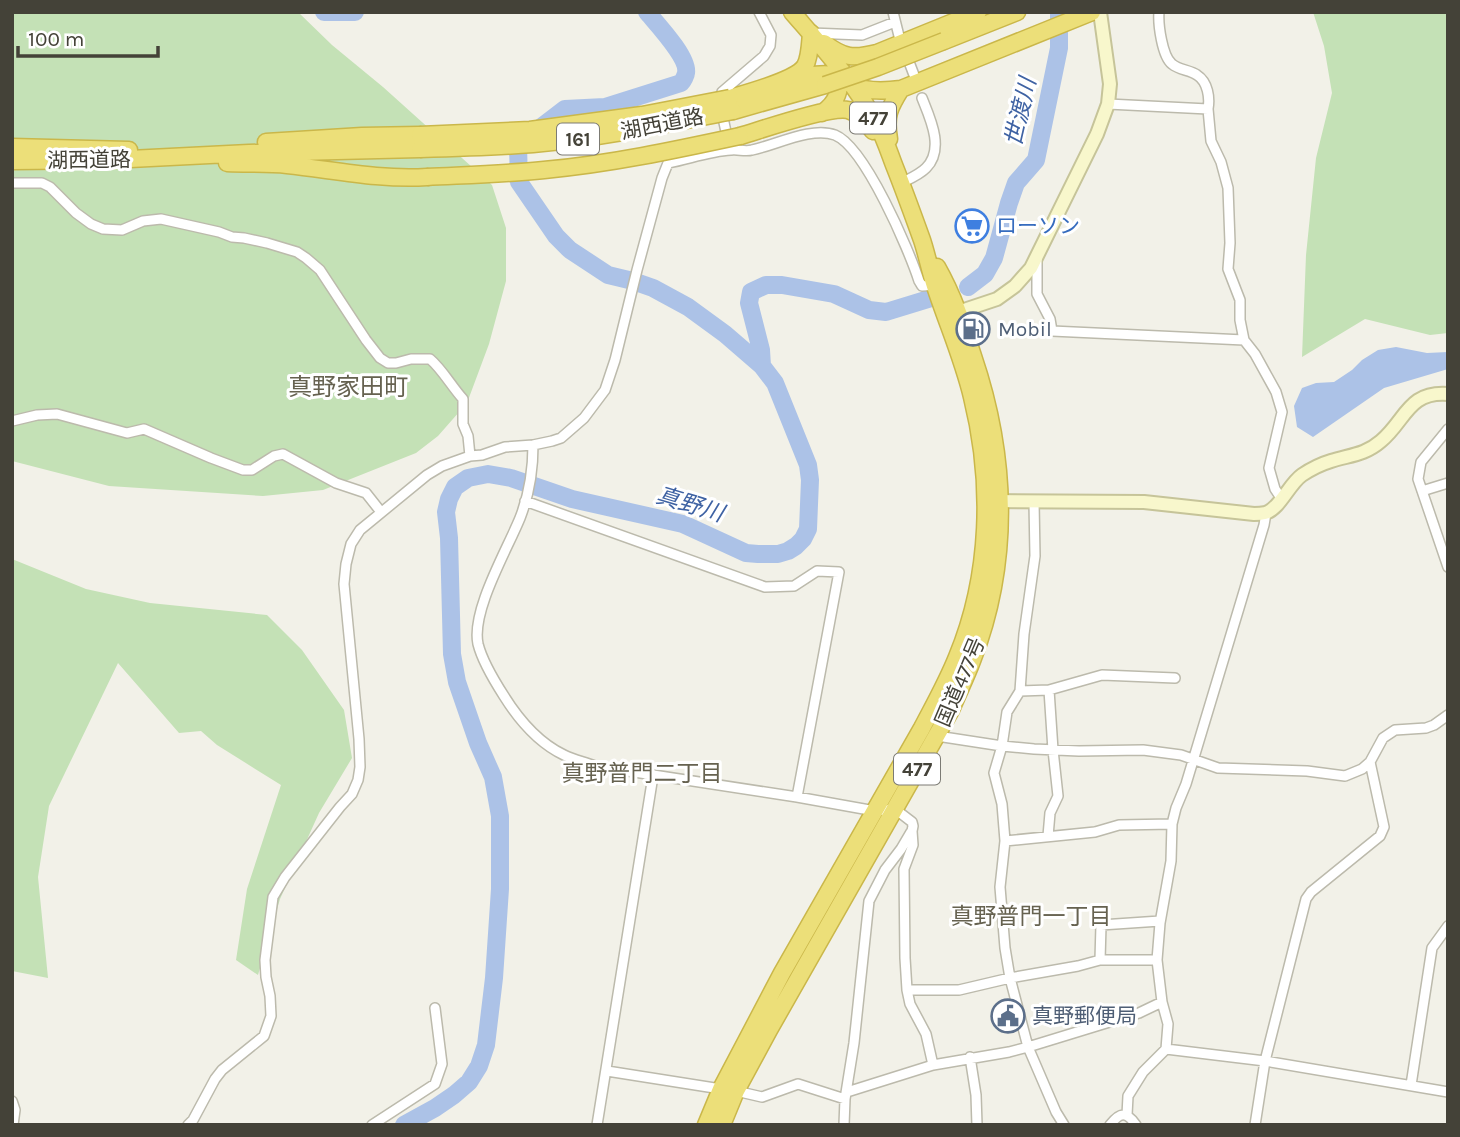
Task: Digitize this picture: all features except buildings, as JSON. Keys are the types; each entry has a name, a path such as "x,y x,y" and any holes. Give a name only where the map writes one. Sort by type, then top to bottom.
{"highway":[{"name":"国道477号","path":"706,1125 895,809 951,709 973,660 993,587 999,550 994,501 977,416 941,285 877,123 811,33 792,12"},
{"path":"110,155 362,136 420,142 731,104 801,70 806,65 811,33 835,51 859,57 877,53 978,12"},
{"name":"湖西道路","path":"731,104 825,85 1017,12"},
{"path":"782,81 815,75 843,76 872,90 901,89 1093,12"},
{"path":"822,113 837,97 843,76 877,53"},
{"path":"894,166 887,122 890,107 901,89"},
{"path":"110,155 277,164 354,175 408,178 544,170 652,155 740,136 822,113 847,110 864,119 894,166"},
{"name":"湖西道路","path":"12,161 110,155 249,153 420,142"},
{"name":"湖西道路","path":"12,147 110,155"},
{"name":"国道477号","path":"722,1125 729,1090 782,973 922,728 957,657 970,621 994,501 997,459 982,382 958,312 941,285"}],"street":[{"path":"730,150 720,104 722,92 764,55 770,46 771,35 759,12"},
{"path":"958,312 997,299 1015,286 1031,268 1097,134 1108,104 1110,84 1100,12"},
{"path":"1159,12 1158,20 1167,57 1172,65 1198,75 1206,85 1211,141 1221,162 1228,188 1228,269 1240,300 1244,340 1276,392 1282,412 1269,468 1275,489 1281,498"},
{"path":"811,33 862,35 894,17 899,36"},
{"path":"904,49 914,75"},
{"path":"901,183 925,170 933,155 935,138 922,98"},
{"path":"1108,104 1208,109"},
{"path":"188,1125 222,1070 264,1036 271,1016 265,961 273,897 285,877 352,794 358,780 359,739 344,583 351,544 360,530 380,512 442,466 505,447 552,442 573,429 584,418 605,390 615,360 637,270 668,163 730,150 751,151 805,135 833,134 845,140 860,158 876,185 905,243 922,286 941,285"},
{"path":"12,183 42,183 50,187 76,213 103,229 122,230 143,221 161,219 297,252 320,270 345,311 380,358 388,363 430,359 436,364 463,399 463,424 468,436 470,456"},
{"path":"1037,257 1037,294 1050,319 1052,331 1244,340"},
{"path":"994,501 1106,500 1266,513 1273,509 1296,480 1318,466 1356,456 1382,441 1413,403 1437,393 1448,394"},
{"path":"12,421 57,414 127,433 144,429 243,470 252,470 274,456 284,454 336,483 366,493 380,512"},
{"path":"1448,429 1421,462 1418,479 1443,538 1448,568"},
{"path":"533,445 533,468 526,499 481,606 477,627 478,644 488,667 515,714 533,733 564,755 595,766 875,811 895,809 912,822 913,845 904,869 907,990 910,1004 926,1034 933,1065"},
{"path":"1422,491 1448,483"},
{"path":"526,499 765,587 794,586 817,572 839,572 797,797"},
{"path":"1034,502 1035,556 1024,634 1020,691 1007,712 1002,746 994,773 1002,804 1004,841 1000,887 1010,978 1028,1047 1064,1125"},
{"path":"1136,1125 1127,1115 1128,1096 1143,1072 1166,1049 1168,1024 1162,1002 1157,960 1160,921 1171,861 1172,824 1194,759 1266,513"},
{"path":"1020,691 1049,690 1102,675 1175,678"},
{"path":"1048,836 1050,813 1058,796 1049,690"},
{"path":"937,736 1002,746 1053,750 1143,750 1181,755 1219,768 1307,771 1345,776 1362,769 1370,762 1383,737 1395,730 1426,728 1448,715"},
{"path":"1255,1125 1265,1061 1306,899 1380,836 1384,827 1370,762"},
{"path":"597,1125 653,776"},
{"path":"1004,841 1095,832 1119,825 1172,824"},
{"path":"844,1125 869,901 885,870 912,831"},
{"path":"1100,960 1101,925 1160,921"},
{"path":"1411,1085 1432,948 1448,926"},
{"path":"907,990 959,990 1100,960 1157,960"},
{"path":"607,1071 762,1097 798,1084 846,1096 933,1065 1028,1047 1139,1013 1162,1002"},
{"path":"372,1125 435,1084 442,1064 435,1008"},
{"path":"1166,1049 1265,1061 1448,1092"},
{"path":"970,1058 976,1095 977,1125"},
{"path":"12,1101 15,1110 13,1125"},
{"path":"1110,1125 1120,1115 1127,1115"}],"green space":[{"path":"12,12 298,12 492,185 506,228 506,281 489,344 467,403 438,436 416,453 323,490 263,496 109,486 12,461"},
{"path":"1313,12 1448,12 1448,333 1430,335 1365,319 1302,357 1306,255 1316,158 1332,93 1324,46"},
{"path":"12,559 86,589 150,603 267,615 302,650 344,710 352,758 319,813 280,899 258,975 236,960 247,889 281,785 217,745 201,731 179,733 118,663 49,806 38,877 48,978 12,971"}],"water":[{"path":"1396,347 1427,353 1448,352 1448,369 1384,388 1313,437 1297,427 1294,406 1302,388 1316,383 1334,382 1378,350"}],"waterway":[{"name":"真野川","path":"324,12 355,12"},
{"name":"真野川","path":"404,1125 454,1095 469,1082 479,1066 486,1045 494,978 500,889 500,816 493,777 457,682 452,654 446,512 455,487 468,478 488,474 511,478 572,499 683,524 746,553 778,554 788,551 803,539 808,529 808,465 775,383 762,366 688,307 653,288 608,275 570,250 556,236 519,182 518,145 565,109 605,107 682,82 686,73 683,59 647,12"},
{"name":"世渡川","path":"968,287 985,274 994,258 1016,183 1036,160 1059,48 1059,12"},
{"name":"世渡川","path":"762,366 761,350 749,303 751,292 766,285 834,294 869,310 886,312 935,297"}],"place":[{"name":"ローソン","path":"972,226"},
{"name":"Mobil","path":"973,329"},
{"name":"真野郵便局","path":"1008,1016"}],"district":[{"name":"真野家田町","path":"348,387"},
{"name":"真野普門二丁目","path":"642,773"},
{"name":"真野普門一丁目","path":"1031,916"}]}
